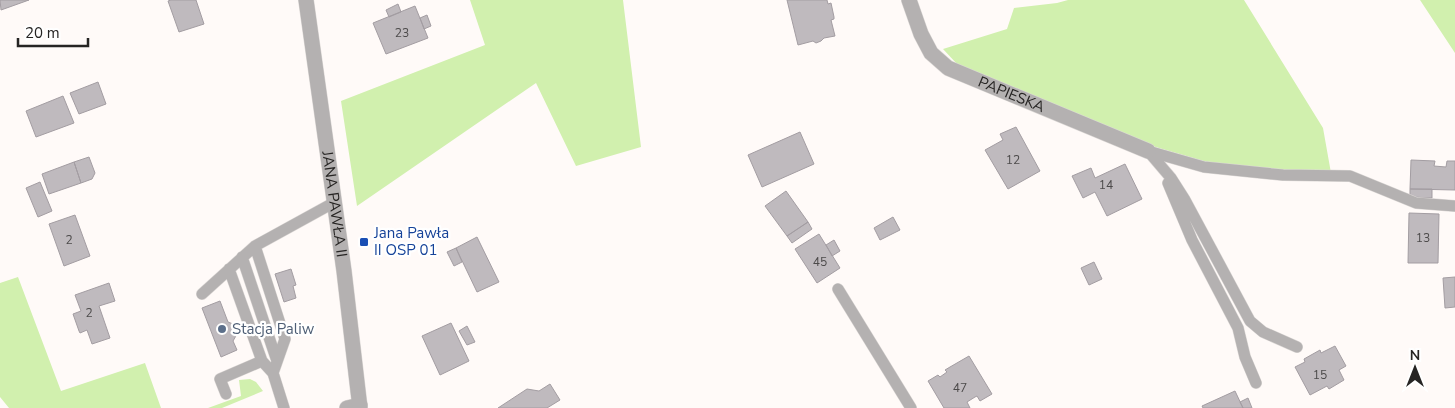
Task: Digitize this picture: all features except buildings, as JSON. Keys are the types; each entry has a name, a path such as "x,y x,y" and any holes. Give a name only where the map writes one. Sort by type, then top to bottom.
{"street":[{"name":"JANA PAWŁA II","path":"306,0 335,202 356,407"},
{"name":"PAPIESKA","path":"909,0 931,54 948,68 1148,151"}],"lane":[{"path":"1148,151 1185,200 1250,321 1262,332 1297,347"},
{"path":"1148,151 1204,167 1283,174 1350,176 1416,203 1455,206"},
{"path":"1163,169 1192,240 1238,328 1245,357 1256,383"},
{"path":"202,294 255,246 335,202"},
{"path":"255,246 285,339 273,373"},
{"path":"242,258 277,361"},
{"path":"229,269 262,361 273,373 284,408"},
{"path":"838,289 911,408"},
{"path":"226,394 220,379 262,361"}],"green space":[{"path":"470,0 623,0 641,147 576,166 536,83 357,206 341,101 485,45"},
{"path":"1068,0 1244,0 1323,128 1331,173 1217,165 1152,146 957,64 943,49 1007,29 1014,8"},
{"path":"1420,0 1455,0 1455,53"},
{"path":"18,277 61,391 145,363 161,408 9,408 0,397 0,283"},
{"path":"250,379 256,382 263,391 222,408 208,408 241,396 239,380"}],"place":[{"name":"Jana Pawła II OSP 01","path":"364,242"},
{"name":"Stacja Paliw","path":"222,329"}]}
